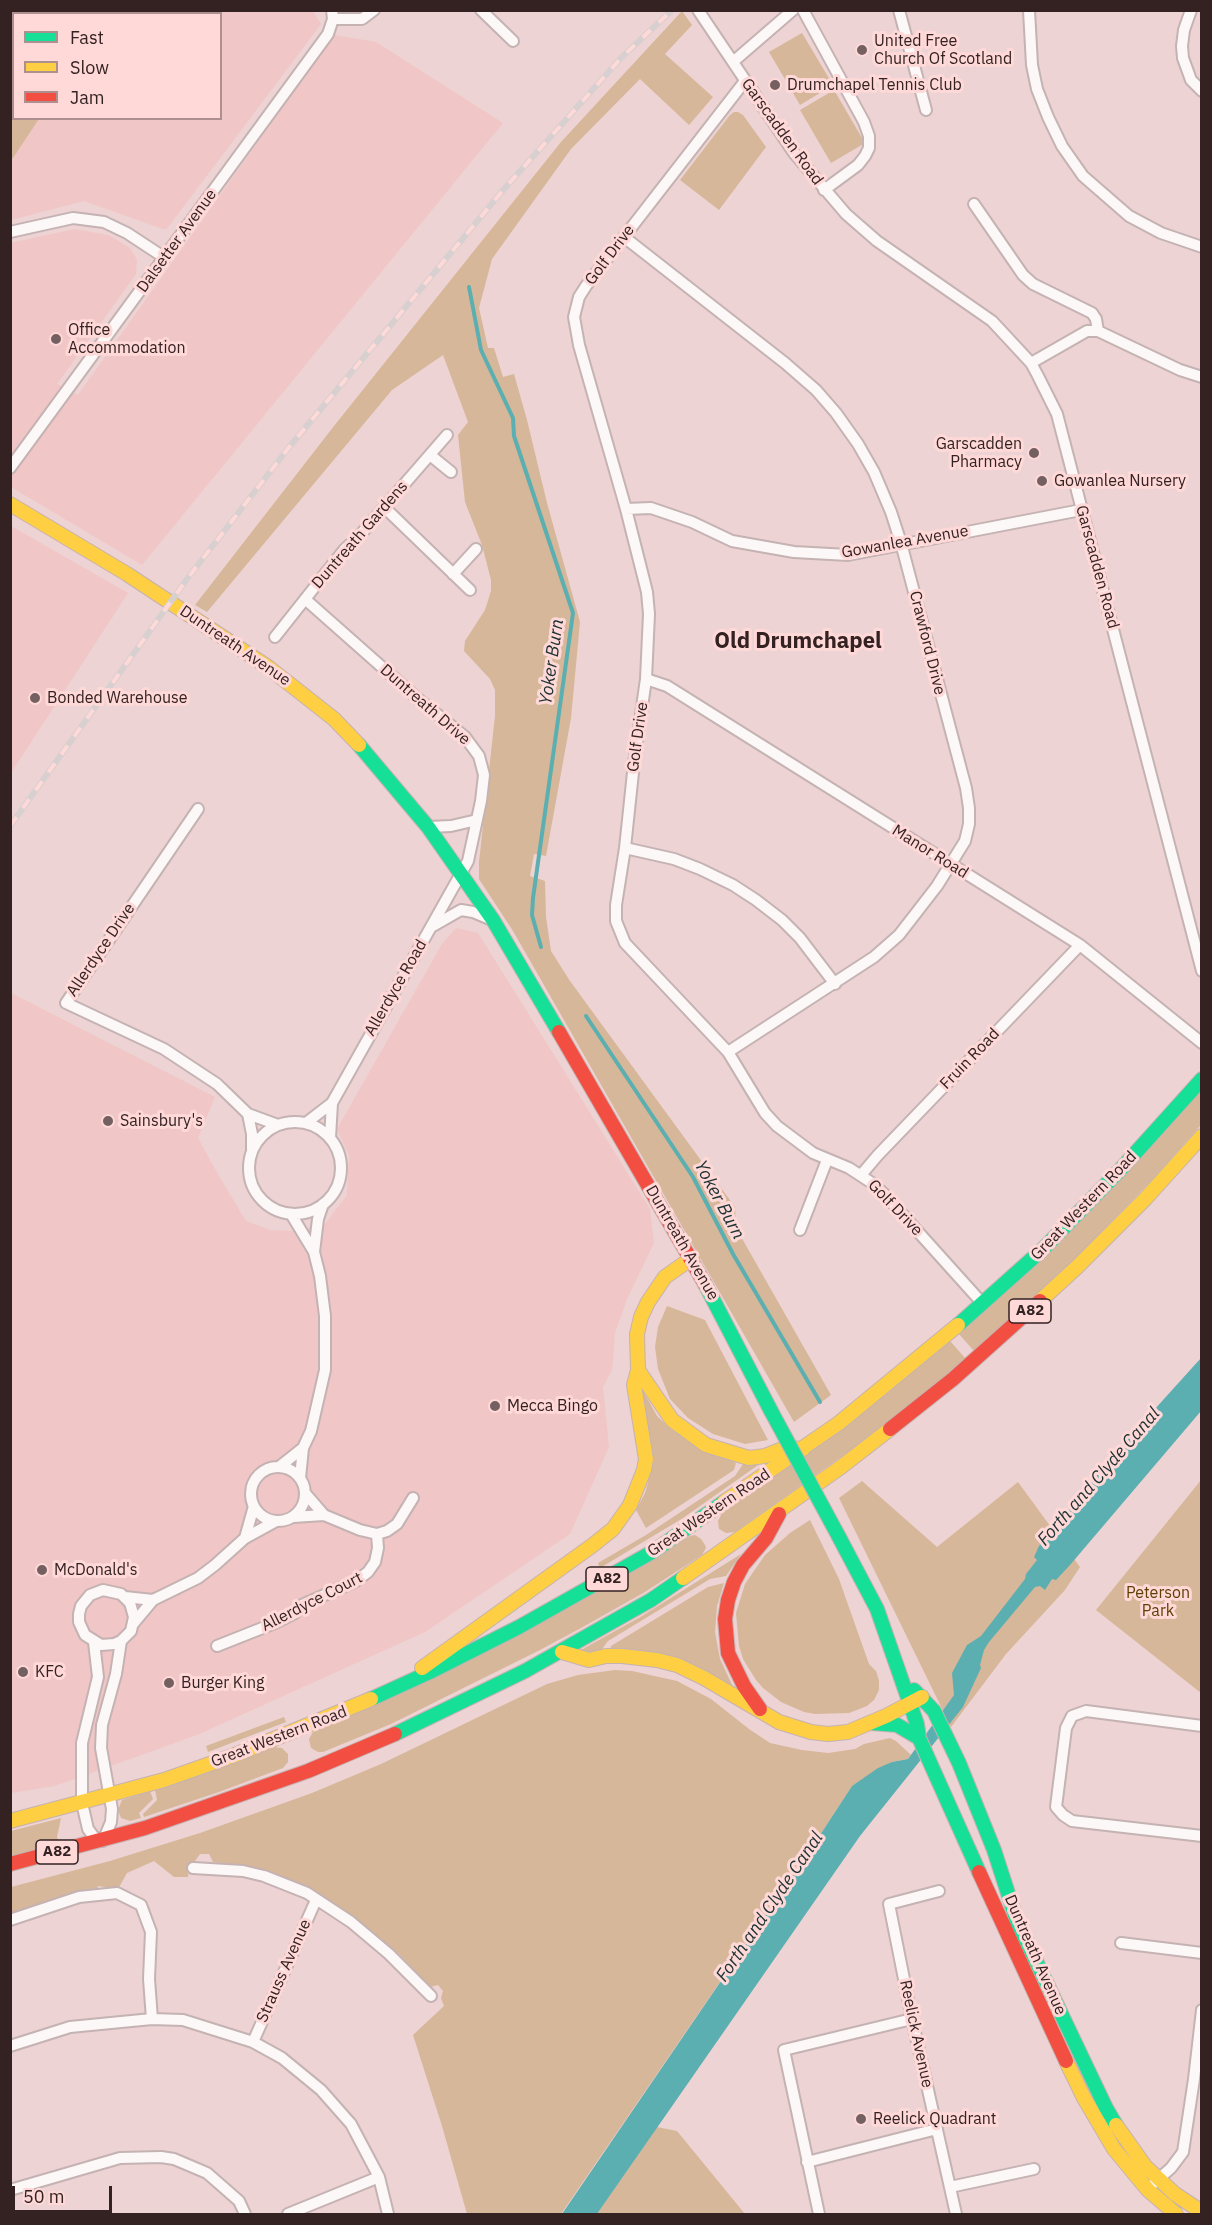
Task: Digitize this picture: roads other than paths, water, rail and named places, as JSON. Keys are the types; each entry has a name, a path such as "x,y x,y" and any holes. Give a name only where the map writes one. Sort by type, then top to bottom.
{"main road":[{"name":"Duntreath Avenue","path":"10,504 127,574 232,642 279,675 350,735 428,827 493,920 692,1258 818,1502 878,1609 918,1731 938,1780 1036,1998 1084,2098 1114,2149 1148,2190 1176,2214"},
{"name":"Great Western Road","path":"10,1821 164,1780 235,1755 340,1713 519,1627 628,1566 701,1520 803,1449 868,1401 888,1380 983,1304 1092,1200 1202,1078"},
{"name":"A82","path":"10,1864 103,1840 305,1772 402,1731 562,1652 651,1600 781,1510 904,1419 993,1344 1077,1267 1146,1198 1202,1136"},
{"path":"399,1686 440,1653 594,1545 613,1528 630,1505 646,1459 634,1385 638,1370 637,1335 648,1302 665,1277 692,1258"},
{"path":"638,1370 672,1420 706,1445 749,1458 765,1456 785,1448 803,1449"},
{"path":"762,1713 744,1686 728,1653 725,1619 734,1582 743,1565 766,1538 781,1510"},
{"path":"562,1652 589,1660 606,1656 622,1656 677,1665 704,1678 762,1713 786,1725 811,1732 828,1734 848,1732 922,1697"},
{"name":"Duntreath Avenue","path":"901,1678 934,1711 959,1763 994,1850 1017,1921 1096,2090 1125,2140 1145,2166 1198,2212"},
{"path":"870,1723 897,1725 918,1731"}],"street":[{"path":"332,15 362,19 374,10"},
{"path":"481,10 513,41"},
{"name":"Garscadden Road","path":"698,10 794,153 846,214 877,241 992,321 1031,363 1057,414 1202,971"},
{"path":"734,61 793,10"},
{"path":"803,10 864,122 869,136 869,148 858,165 824,190"},
{"path":"899,10 926,110"},
{"path":"1029,10 1032,64 1037,89 1062,146 1083,176 1129,216 1161,233 1202,247"},
{"path":"1191,10 1184,30 1183,58 1191,80 1202,91"},
{"name":"Dalsetter Avenue","path":"10,468 328,33 332,15"},
{"name":"Golf Drive","path":"745,81 586,286 579,297 574,318 579,345 647,592 649,644 646,679 616,905 616,921 625,943 728,1052 771,1120 797,1143 827,1160 849,1168 885,1195 983,1304"},
{"path":"974,204 1023,275 1033,284 1092,313 1096,319 1098,331"},
{"path":"10,232 73,218 104,222 127,233 165,258"},
{"name":"Crawford Drive","path":"624,237 816,390 836,413 874,472 901,543 966,788 969,824 965,841 951,865 899,935 874,957 835,984 728,1052"},
{"path":"1031,363 1087,332 1098,331 1179,370 1202,377"},
{"name":"Duntreath Gardens","path":"275,637 344,550 447,435"},
{"path":"430,455 451,472"},
{"path":"384,507 470,590"},
{"name":"Gowanlea Avenue","path":"626,509 651,508 692,522 732,541 794,552 848,555 1081,510"},
{"path":"453,574 476,549"},
{"name":"Duntreath Drive","path":"305,599 473,746 479,756 484,775 468,861 461,874"},
{"name":"Manor Road","path":"646,679 667,686 1080,945 1202,1043"},
{"name":"Allerdyce Drive","path":"198,809 66,1003 164,1049 217,1084 248,1114 278,1125"},
{"path":"428,827 451,826 477,820"},
{"path":"625,848 674,859 733,885 782,920 800,938 835,984"},
{"name":"Allerdyce Road","path":"306,1123 332,1103 461,874"},
{"path":"431,927 461,910 493,920"},
{"name":"Fruin Road","path":"861,1176 878,1155 1080,945"},
{"name":"Allerdyce Road","path":"305,1493 300,1478 303,1448 311,1431 321,1393 326,1355 326,1316 314,1252 318,1219 323,1204 333,1193 340,1178 340,1158 330,1138 332,1103"},
{"path":"248,1114 252,1134 249,1170 258,1196 273,1208 291,1214 311,1211 323,1204"},
{"path":"252,1151 265,1133 278,1125 292,1122 317,1127 330,1138"},
{"path":"800,1230 827,1160"},
{"name":"Allerdyce Road","path":"291,1214 314,1252"},
{"path":"245,1538 254,1506 252,1493 256,1479 268,1469 279,1467 303,1448"},
{"path":"279,1467 294,1472 300,1478"},
{"path":"305,1493 324,1515"},
{"path":"293,1517 302,1507 305,1493"},
{"path":"153,1600 125,1597 116,1592 103,1590 90,1595 85,1600 79,1614 79,1622 85,1635 94,1642 108,1645 121,1641 153,1600 198,1578 245,1538 276,1521 293,1517 324,1515 376,1534 387,1531 397,1524 413,1498"},
{"path":"254,1506 263,1517 276,1521"},
{"name":"Allerdyce Court","path":"217,1647 274,1623 295,1613 302,1605 356,1581 368,1572 375,1562 378,1548 376,1534"},
{"path":"125,1597 133,1610 133,1624"},
{"path":"94,1642 98,1677 82,1743 82,1803 88,1829 94,1837 103,1840 111,1822 110,1795 101,1748 101,1736 104,1715 116,1674 121,1641"},
{"path":"1202,1726 1086,1711 1072,1716 1066,1728 1056,1807 1072,1821 1202,1836"},
{"name":"Strauss Avenue","path":"193,1868 243,1871 264,1876 307,1893 351,1923 389,1954 431,1996"},
{"name":"Reelick Avenue","path":"939,1891 889,1904 912,2019 956,2214"},
{"path":"10,1920 80,1897 117,1893 141,1905 151,1932 149,1979 152,2019"},
{"name":"Strauss Avenue","path":"253,2042 316,1900"},
{"path":"1121,1943 1202,1953"},
{"path":"1148,2190 1171,2168 1183,2152 1198,2079 1202,2010"},
{"path":"10,2046 70,2027 152,2019 183,2020 253,2042 282,2058 321,2090 351,2124 380,2177 388,2214"},
{"path":"819,2214 784,2050 912,2019"},
{"path":"807,2162 937,2129"},
{"path":"10,2190 120,2158 161,2157 174,2159 207,2173 239,2201 245,2214"},
{"path":"950,2187 1034,2169"},
{"path":"288,2214 380,2177"}],"water":[{"name":"Forth and Clyde Canal","path":"1201,1358 1201,1411 1070,1565 1056,1580 1052,1579 1045,1590 1040,1586 1035,1587 989,1642 984,1650 981,1668 963,1707 860,1836 597,2214 562,2214 852,1786 878,1768 908,1759 954,1695 952,1673 967,1645 981,1636 1025,1579 1026,1574 1037,1560 1034,1557 1039,1546 1117,1451"}],"waterway":[{"name":"Yoker Burn","path":"469,287 481,350 513,418 514,436 573,613 533,898 532,915 541,947"},
{"name":"Yoker Burn","path":"586,1016 693,1177 733,1254 820,1402"}],"railway":[{"path":"10,826 187,579 290,446 504,189 621,58 672,10"}],"place":[{"name":"United Free Church Of Scotland","path":"862,50"},
{"name":"Drumchapel Tennis Club","path":"775,85"},
{"name":"Office Accommodation","path":"56,339"},
{"name":"Garscadden Pharmacy","path":"1034,453"},
{"name":"Gowanlea Nursery","path":"1042,481"},
{"name":"Bonded Warehouse","path":"35,698"},
{"name":"Sainsbury's","path":"108,1121"},
{"name":"Mecca Bingo","path":"495,1406"},
{"name":"McDonald's","path":"42,1570"},
{"name":"KFC","path":"23,1672"},
{"name":"Burger King","path":"169,1683"},
{"name":"Reelick Quadrant","path":"861,2119"}],"district":[{"name":"Old Drumchapel","path":"798,642"}],"park label":[{"name":"Peterson Park","path":"1158,1602"}]}
